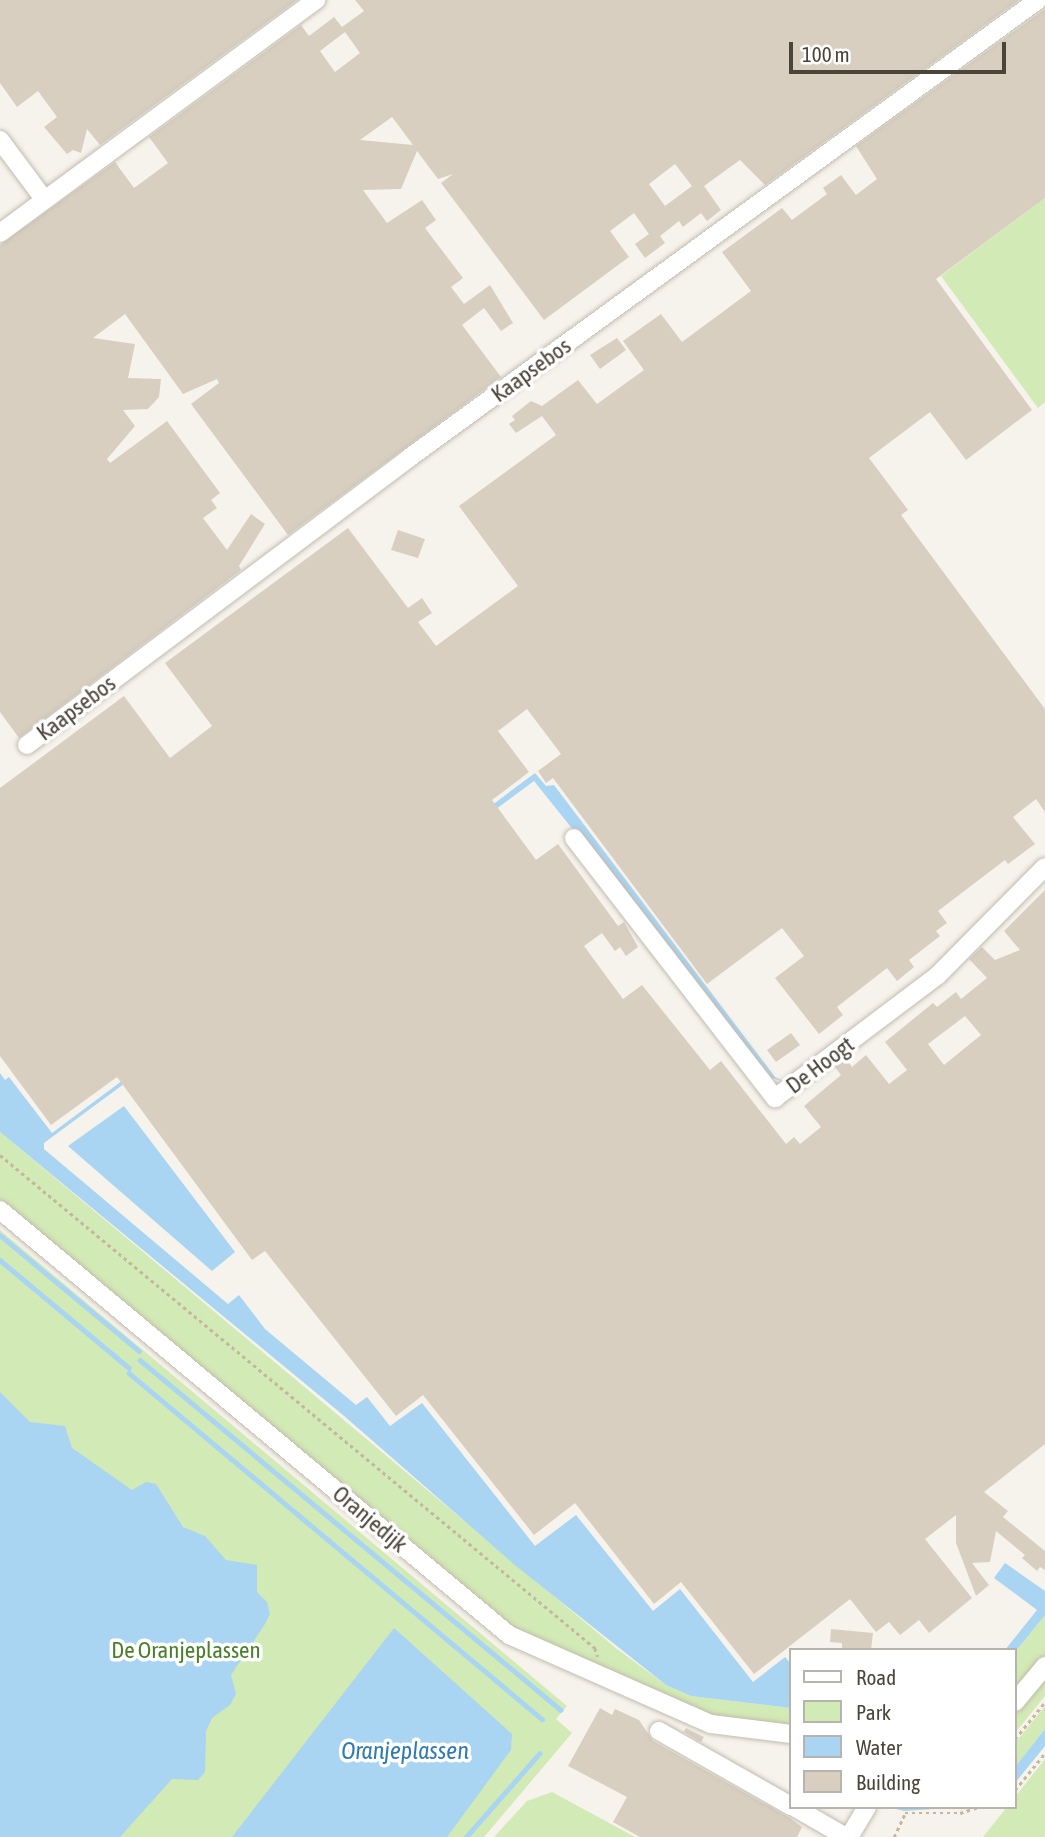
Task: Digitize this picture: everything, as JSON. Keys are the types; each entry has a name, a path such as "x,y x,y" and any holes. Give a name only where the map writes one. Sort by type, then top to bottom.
{"street":[{"path":"0,233 316,0"},
{"name":"Kaapsebos","path":"27,744 409,458 1038,0"},
{"path":"0,140 44,199"},
{"name":"De Hoogt","path":"574,838 775,1098 937,976 1045,867"},
{"name":"Oranjedijk","path":"0,1210 509,1635 711,1724 790,1734"},
{"path":"1017,1700 1045,1666"},
{"path":"659,1731 790,1806"},
{"path":"796,1809 848,1837 866,1809"}],"path":[{"path":"0,1155 595,1648 604,1677"},
{"path":"1017,1737 1045,1702"},
{"path":"1017,1788 1045,1753"},
{"path":"894,1837 905,1813 960,1813 973,1809"}],"green space":[{"path":"1045,198 1045,402 1038,408 941,276"},
{"path":"0,1132 617,1649 666,1685 691,1696 790,1708 790,1729 722,1720 518,1635 0,1207"},
{"name":"De Oranjeplassen","path":"0,1230 567,1706 556,1719 572,1733 484,1837 0,1837"},
{"path":"1045,1615 1045,1661 1017,1695 1017,1650"},
{"path":"1045,1671 1045,1696 1017,1731 1017,1706"},
{"path":"1045,1706 1045,1729 1017,1764 1017,1741"},
{"path":"1045,1759 1045,1837 983,1837 1005,1809 1017,1809 1017,1794"},
{"path":"552,1792 635,1837 494,1837 527,1801"}],"water":[{"path":"535,773 546,786 554,785 775,1077 781,1080 809,1064 785,1082 772,1078 534,781 44,1143 44,1149 228,1304 239,1295 265,1329 356,1405 367,1397 390,1426 422,1403 535,1546 576,1515 653,1611 680,1589 753,1682 785,1657 790,1663 790,1708 691,1696 666,1685 516,1566 343,1415 0,1132 0,1073 5,1080 9,1077 52,1133"},
{"path":"124,1106 235,1252 212,1271 68,1146"},
{"path":"0,1392 30,1422 65,1426 72,1448 132,1490 146,1482 156,1484 183,1527 205,1536 226,1560 257,1565 257,1592 267,1602 270,1614 231,1675 236,1694 230,1705 212,1718 206,1731 205,1772 198,1780 172,1779 120,1837 0,1837"},
{"path":"1005,1563 1045,1591 1045,1615 1017,1650 1007,1648 1037,1610 994,1578"},
{"name":"Oranjeplassen","path":"394,1628 512,1734 511,1750 447,1837 232,1837"},
{"path":"1045,1729 1045,1746 1017,1781 1017,1764"},
{"path":"896,1809 935,1809 904,1811"}],"building":[{"path":"0,0 297,0 100,145 87,129 81,153 73,150 67,154 44,127 57,117 38,91 17,107 0,83"},
{"path":"355,0 1019,0 765,185 740,160 704,186 721,210 707,221 701,213 683,227 679,221 660,236 665,243 645,258 635,244 649,234 634,213 610,231 629,257 544,320 441,183 453,174 438,179 417,151 401,189 363,190 387,223 422,200 436,220 425,228 463,278 451,287 464,304 490,285 513,323 501,331 484,308 462,325 501,377 288,535 191,404 219,383 217,379 183,394 125,314 93,338 135,344 128,378 161,379 159,397 148,409 123,410 135,426 107,459 110,463 167,421 220,493 211,500 217,508 203,518 227,550 251,514 265,524 239,566 241,570 19,738 0,712 0,245 115,162 134,188 168,163 149,137 301,25 309,36 334,17 342,27 364,11","holes":["345,32 360,53 335,72 320,51","392,117 413,145 360,140","675,164 692,186 665,206 649,184"]},
{"path":"1045,9 1045,198 936,279 1032,410 966,460 930,412 869,458 908,510 901,515 1045,709 1045,812 1036,799 1013,817 1035,844 1008,864 1005,860 938,911 947,923 936,931 940,936 909,960 914,967 897,981 887,968 837,1007 843,1015 819,1034 775,978 804,956 782,928 707,984 553,778 546,783 538,771 561,754 527,709 498,731 529,772 492,800 536,860 558,844 618,926 624,922 638,947 626,956 620,947 615,951 602,933 584,946 623,999 642,985 710,1070 721,1061 786,1144 794,1137 800,1144 821,1127 804,1106 841,1075 835,1067 846,1059 852,1067 866,1055 889,1084 907,1070 885,1042 933,1003 937,1007 956,992 961,999 987,978 969,959 982,947 995,960 1020,950 1004,931 1045,890 1045,1444 984,1492 1008,1511 1003,1517 1045,1551 1045,1570 1040,1567 1037,1571 1022,1558 1025,1555 996,1531 990,1562 972,1563 989,1585 976,1596 956,1543 956,1515 925,1539 972,1598 929,1633 919,1620 900,1635 889,1622 876,1632 850,1599 754,1674 681,1582 654,1604 575,1503 534,1535 423,1395 396,1416 265,1251 252,1260 117,1077 51,1125 0,1056 0,788 124,696 170,758 212,726 165,663 348,528 408,608 422,598 432,613 418,622 436,646 518,586 459,506 556,435 542,416 516,433 509,424 515,420 512,416 531,401 542,406 578,380 597,404 644,370 623,341 661,314 682,342 751,291 722,252 782,208 792,220 827,194 823,188 841,175 856,195 877,179 856,146","holes":["965,1016 981,1035 944,1065 928,1044"]},
{"path":"617,338 626,350 600,369 590,355"},
{"path":"398,530 425,539 418,558 391,550"},
{"path":"791,1033 800,1045 776,1062 767,1050"},
{"path":"831,1629 873,1633 871,1648 842,1648 842,1643 830,1642"},
{"path":"600,1708 612,1715 615,1709 639,1720 653,1741 790,1818 802,1827 797,1837 640,1837 613,1822 627,1797 568,1766"},
{"path":"686,1728 704,1737 701,1742 684,1732"}],"waterway":[{"path":"0,1235 139,1351"},
{"path":"0,1260 129,1368"},
{"path":"140,1360 561,1710"},
{"path":"129,1373 542,1719"},
{"path":"466,1837 539,1754"}]}
